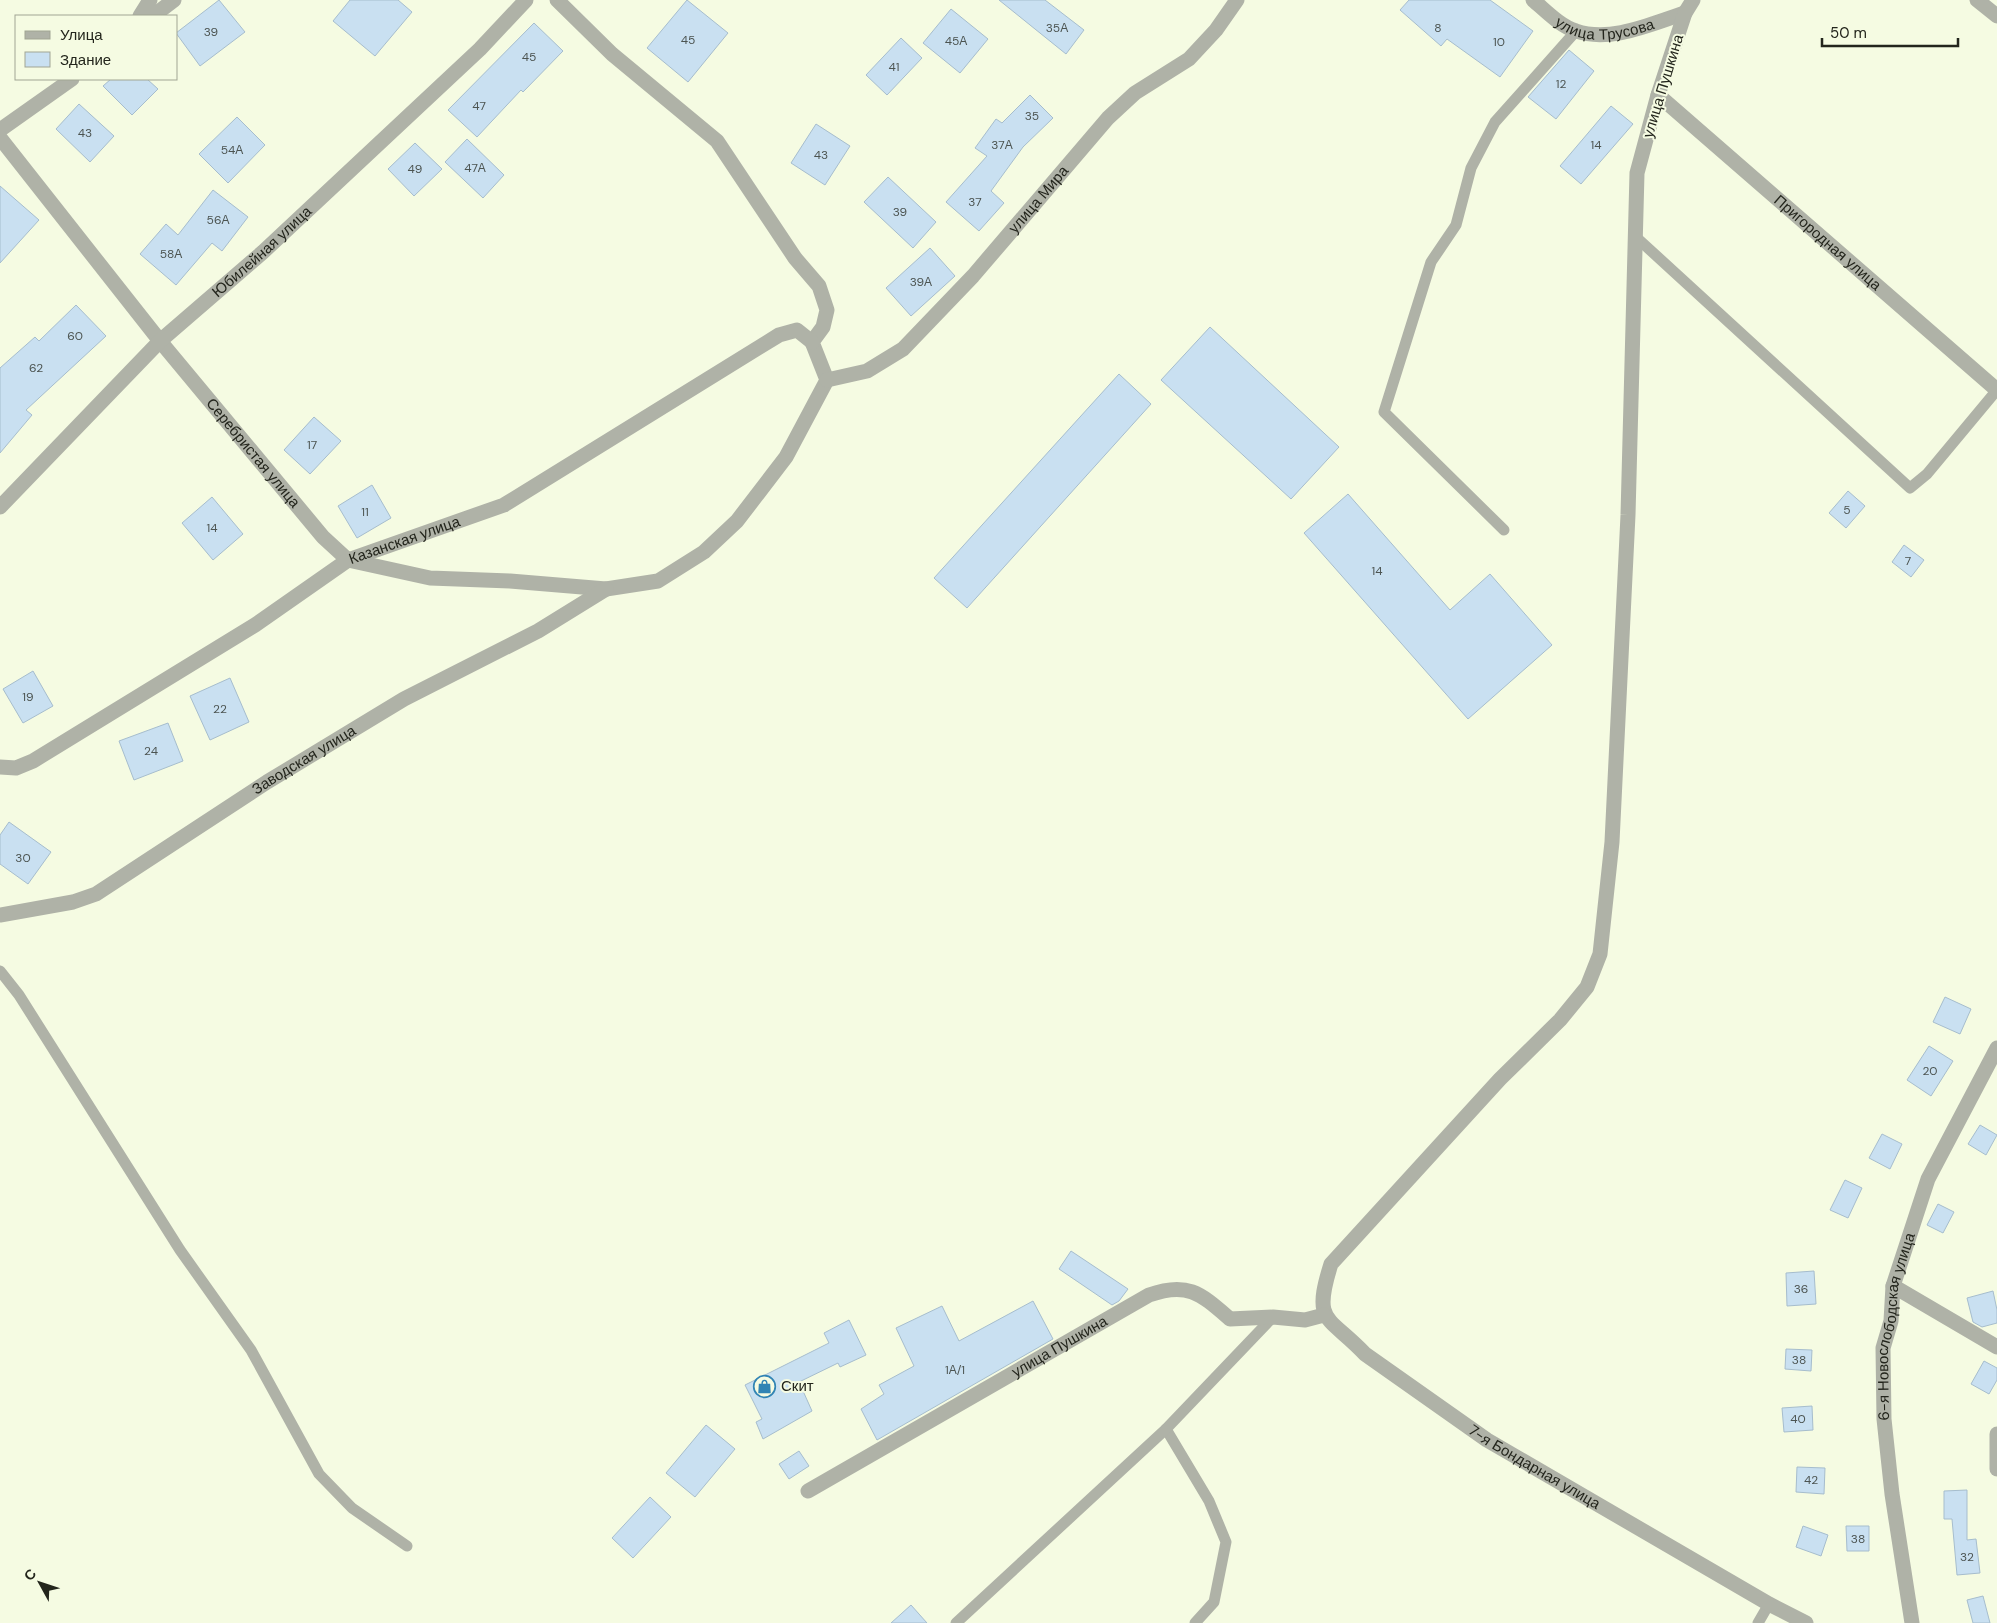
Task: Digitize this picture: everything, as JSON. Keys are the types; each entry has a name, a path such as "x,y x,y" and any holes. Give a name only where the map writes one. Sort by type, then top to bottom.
{"street":[{"path":"141,15 150,0"},
{"path":"154,15 174,0"},
{"name":"Юбилейная улица","path":"0,507 160,341 263,252 480,49 526,0"},
{"path":"348,560 430,578 510,580 606,589 658,581 704,552 737,521 786,456 827,380 812,342 823,327 827,310 819,286 795,258 717,141 612,54 557,0"},
{"name":"улица Мира","path":"827,380 867,371 903,349 972,276 1108,118 1135,93 1189,59 1216,30 1237,0"},
{"name":"улица Трусова","path":"1532,0 1561,23 1576,31 1593,34 1620,32 1689,7"},
{"path":"1976,0 1997,16"},
{"name":"улица Пушкина","path":"808,1490 1150,1295 1166,1289 1182,1288 1202,1295 1230,1319 1273,1317 1304,1320 1324,1315 1322,1293 1331,1264 1500,1079 1560,1020 1587,987 1600,954 1612,842 1628,516 1637,173 1658,95 1689,7"},
{"path":"0,130 71,80"},
{"name":"Пригородная улица","path":"1658,95 1997,390"},
{"name":"Серебристая улица","path":"0,138 160,341 323,537 348,560"},
{"name":"Казанская улица","path":"0,767 16,768 33,761 255,625 348,560 504,505 779,335 797,330 812,342"},
{"name":"Заводская улица","path":"0,915 73,902 96,894 268,782 404,699 538,631 606,589"},
{"name":"6-я Новослободская улица","path":"1912,1623 1892,1494 1884,1419 1884,1348 1891,1321 1893,1286 1928,1179 1997,1048"},
{"path":"1893,1286 1997,1347"},
{"name":"7-я Бондарная улица","path":"1324,1315 1365,1354 1487,1440 1769,1604 1806,1623"},
{"path":"1997,1434 1997,1470"}],"lane":[{"path":"1504,530 1384,412 1431,262 1456,225 1471,168 1495,122 1576,31"},
{"path":"1636,238 1910,488 1927,474 1997,390"},
{"path":"0,971 19,995 180,1250 251,1350 319,1474 352,1508 407,1546"},
{"path":"956,1623 1166,1429 1273,1317"},
{"path":"1166,1429 1209,1501 1226,1542 1214,1602 1195,1623"},
{"path":"1758,1623 1769,1604"}],"building":[{"path":"219,0 245,32 200,66 178,36 178,31"},
{"path":"350,0 398,0 412,12 375,56 333,21"},
{"path":"687,0 728,33 688,82 647,48"},
{"path":"999,0 1045,0 1084,30 1066,54"},
{"path":"1409,0 1490,0 1533,31 1500,77 1447,39 1441,46 1400,10"},
{"path":"951,9 988,39 960,73 923,43"},
{"path":"534,23 563,51 523,92 521,90 477,137 448,110"},
{"path":"901,38 922,58 887,95 866,75"},
{"path":"1569,50 1594,71 1556,119 1528,97"},
{"path":"110,80 148,80 158,89 132,115 103,86"},
{"path":"1030,95 1053,118 1023,147 991,191 1004,203 979,231 946,202 987,156 975,148 996,119 1002,123"},
{"path":"79,104 114,136 90,162 56,129"},
{"path":"1611,106 1633,124 1581,184 1560,166"},
{"path":"237,117 265,145 228,183 199,154"},
{"path":"816,124 850,146 825,185 791,163"},
{"path":"467,139 504,175 483,198 445,162"},
{"path":"415,143 442,169 414,196 388,169"},
{"path":"888,177 936,222 913,248 864,202"},
{"path":"0,186 39,220 0,263"},
{"path":"213,190 248,217 222,251 212,243 176,285 140,254 166,224 178,235"},
{"path":"930,248 955,276 911,316 886,288"},
{"path":"76,305 106,336 26,410 32,415 0,453 0,368 35,337 39,341"},
{"path":"1210,327 1339,447 1291,499 1161,380"},
{"path":"1119,374 1151,404 967,608 934,578"},
{"path":"314,417 341,441 310,474 284,450"},
{"path":"372,485 391,518 357,538 338,506"},
{"path":"1848,491 1865,506 1846,528 1829,513"},
{"path":"1348,494 1450,610 1490,574 1552,645 1468,719 1304,533"},
{"path":"212,497 243,534 213,560 182,523"},
{"path":"1904,545 1924,560 1911,577 1892,562"},
{"path":"33,671 53,706 23,723 3,689"},
{"path":"230,678 249,722 210,740 190,696"},
{"path":"168,723 183,761 134,780 119,741"},
{"path":"9,822 51,852 28,884 0,864 0,835"},
{"path":"1945,997 1971,1009 1960,1034 1933,1022"},
{"path":"1929,1046 1953,1061 1931,1096 1907,1080"},
{"path":"1980,1125 1997,1135 1986,1155 1968,1144"},
{"path":"1882,1134 1902,1144 1890,1169 1869,1158"},
{"path":"1845,1180 1862,1188 1848,1218 1830,1210"},
{"path":"1938,1204 1954,1212 1943,1233 1927,1225"},
{"path":"1071,1251 1128,1289 1119,1301 1112,1305 1059,1269"},
{"path":"1814,1271 1816,1304 1787,1306 1786,1273"},
{"path":"1993,1291 1997,1310 1997,1323 1982,1327 1973,1322 1967,1298"},
{"path":"1033,1301 1053,1339 877,1440 861,1409 884,1394 879,1385 914,1366 896,1328 942,1306 959,1341"},
{"path":"849,1320 866,1355 840,1367 838,1363 799,1382 812,1411 763,1439 756,1422 762,1419 745,1385 829,1343 824,1333"},
{"path":"1786,1349 1812,1350 1811,1371 1785,1369"},
{"path":"1984,1361 1997,1368 1997,1380 1989,1394 1971,1384"},
{"path":"1812,1406 1813,1430 1784,1432 1782,1408"},
{"path":"706,1425 735,1449 695,1497 666,1473"},
{"path":"799,1451 809,1466 789,1479 779,1464"},
{"path":"1797,1467 1825,1468 1824,1494 1796,1492"},
{"path":"1967,1490 1967,1540 1976,1539 1980,1573 1957,1575 1952,1519 1944,1519 1944,1491"},
{"path":"650,1497 671,1517 633,1558 612,1538"},
{"path":"1803,1526 1828,1535 1821,1556 1796,1547"},
{"path":"1846,1526 1869,1526 1869,1551 1847,1551"},
{"path":"1983,1596 1990,1623 1973,1623 1967,1600"},
{"path":"911,1605 927,1623 891,1623"}],"place":[{"name":"Скит","path":"765,1386"}]}
